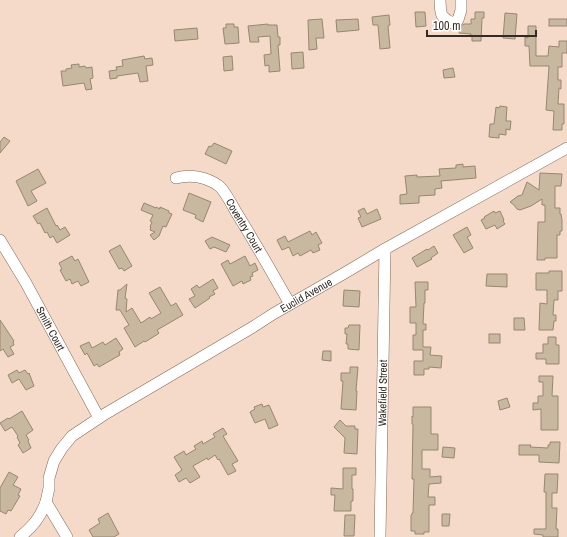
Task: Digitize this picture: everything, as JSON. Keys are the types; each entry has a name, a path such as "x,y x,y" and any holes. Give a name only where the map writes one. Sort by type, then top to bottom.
{"street":[{"path":"440,0 441,15 452,23 458,20 461,10 461,0"},
{"name":"Euclid Avenue","path":"46,502 50,473 56,457 72,436 99,418 384,249 567,148"},
{"name":"Coventry Court","path":"176,178 184,176 202,177 221,187 252,237 290,304"},
{"name":"Smith Court","path":"0,240 26,283 99,418"},
{"name":"Wakefield Street","path":"380,537 384,249"},
{"path":"20,537 29,530 37,520 46,502"},
{"path":"46,502 67,537"}],"building":[{"path":"415,12 425,12 426,26 416,27"},
{"path":"475,12 484,12 484,18 482,18 481,41 472,41 471,34 459,33 460,27 464,24 471,24 471,19 475,19"},
{"path":"505,13 517,14 515,39 503,38"},
{"path":"389,15 390,25 388,26 390,48 380,49 378,25 373,25 372,17"},
{"path":"322,19 324,38 316,38 317,49 309,50 308,20"},
{"path":"358,19 359,30 337,32 336,20"},
{"path":"549,19 567,19 567,26 549,26"},
{"path":"226,24 234,24 234,27 238,27 239,43 225,44 223,28 226,28"},
{"path":"268,24 277,25 278,37 280,37 280,45 278,45 280,71 269,72 269,65 265,66 264,55 271,54 270,36 258,37 259,42 250,42 248,26"},
{"path":"528,26 536,26 536,56 548,56 549,46 559,47 559,41 567,41 567,53 562,53 562,67 558,67 558,80 561,80 561,89 559,88 558,104 564,104 564,124 562,124 562,130 553,130 554,111 546,110 549,66 530,66 529,46 525,46 525,37 528,38"},
{"path":"197,28 198,39 175,41 174,30"},
{"path":"303,52 304,68 292,69 291,53"},
{"path":"144,56 145,59 152,58 153,65 146,66 148,81 140,82 138,73 117,76 117,78 110,79 109,71 117,70 116,67 123,66 122,60"},
{"path":"232,56 233,70 224,71 223,57"},
{"path":"79,64 79,67 92,67 93,78 90,79 92,89 86,90 84,83 63,86 61,71 66,71 66,69 72,68 71,65"},
{"path":"453,68 455,77 444,78 443,70"},
{"path":"500,106 507,107 506,121 511,121 510,130 506,129 506,135 499,134 499,138 489,137 490,124 494,124 496,107 499,108"},
{"path":"4,137 10,141 0,153 0,142"},
{"path":"214,143 232,151 226,164 205,154 209,146 211,147"},
{"path":"463,164 463,167 475,166 476,178 441,181 442,188 435,189 435,195 419,196 419,203 400,204 400,195 407,194 405,176 440,176 439,169 456,168 456,165"},
{"path":"38,169 46,183 31,191 37,201 28,206 16,181"},
{"path":"540,173 562,174 561,186 555,186 555,208 560,208 562,220 562,231 560,231 560,235 557,235 557,258 545,258 545,260 537,260 538,222 545,222 545,205 542,205 542,199 531,206 520,210 510,202 522,195 527,182 539,190"},
{"path":"189,193 211,202 203,222 195,218 196,215 183,210"},
{"path":"144,203 160,209 160,207 172,214 166,227 163,226 159,236 154,240 150,235 155,232 150,230 152,222 150,221 153,215 141,210"},
{"path":"47,208 56,226 57,225 60,230 65,227 70,235 57,243 53,236 50,238 47,232 45,233 40,223 38,224 33,216"},
{"path":"364,208 367,214 377,209 381,219 362,227 358,218 361,217 358,211"},
{"path":"494,211 495,213 500,211 505,224 497,229 495,225 486,229 481,220"},
{"path":"467,227 471,235 467,237 473,248 464,253 453,235"},
{"path":"310,231 312,235 316,232 322,243 318,245 320,250 313,253 311,250 300,256 298,253 293,256 289,247 282,250 277,240 285,236 288,242"},
{"path":"212,237 230,245 226,252 214,247 210,249 205,241"},
{"path":"120,245 132,266 124,271 122,268 119,269 109,251"},
{"path":"434,246 438,253 431,258 432,259 417,267 412,258"},
{"path":"72,256 75,261 78,259 89,282 81,286 78,281 72,284 70,279 66,281 60,270 62,269 59,263"},
{"path":"245,256 250,266 255,263 258,270 252,273 253,276 250,277 251,280 243,284 242,281 233,286 221,264 228,260 230,264"},
{"path":"549,271 562,271 562,291 558,291 558,300 554,300 553,315 556,315 556,321 554,321 553,330 539,330 540,303 547,304 547,290 536,290 536,273 549,273"},
{"path":"487,274 507,274 507,287 486,286"},
{"path":"213,279 218,288 213,291 215,294 195,308 189,299 195,296 191,289 197,285 199,288"},
{"path":"415,282 428,282 428,290 425,290 424,303 423,324 426,324 426,330 423,330 423,347 431,347 430,355 442,356 441,368 429,367 429,369 424,369 424,375 414,375 414,361 423,361 423,350 413,350 413,335 416,335 416,323 410,323 410,307 416,307"},
{"path":"127,284 125,298 127,299 126,312 132,308 141,323 150,317 151,319 161,313 149,293 160,287 171,306 176,303 183,315 157,330 159,333 158,334 135,347 124,328 129,325 120,310 116,310 118,290"},
{"path":"344,290 360,291 359,307 343,306"},
{"path":"514,318 524,318 525,330 514,330"},
{"path":"0,320 14,341 14,345 10,347 14,354 8,357 3,349 0,351"},
{"path":"349,325 360,325 359,350 348,349 348,344 346,344 347,334 345,334 345,328 348,328"},
{"path":"489,334 500,334 500,343 489,343"},
{"path":"548,337 556,337 556,345 559,345 559,364 546,364 546,359 536,359 536,353 543,353 543,344 548,344"},
{"path":"116,338 123,349 119,352 120,355 99,367 97,364 94,366 87,353 85,355 80,346 89,342 92,348 103,342 105,345"},
{"path":"323,351 331,351 331,361 322,360"},
{"path":"350,367 358,367 356,410 341,409 343,381 341,381 341,373 350,373"},
{"path":"17,370 19,373 25,370 28,374 29,373 34,386 26,390 19,379 12,383 8,375"},
{"path":"539,376 553,376 552,396 558,396 558,430 541,430 541,409 533,410 533,403 538,403 538,396 543,396 543,382 539,382"},
{"path":"507,398 510,407 500,410 498,401"},
{"path":"262,404 263,407 269,405 278,425 269,429 265,419 255,423 250,412 255,409 254,407"},
{"path":"413,407 431,407 431,434 438,434 438,450 422,450 422,469 430,469 430,477 441,476 441,483 429,484 428,497 435,497 435,505 429,505 429,532 424,532 424,534 415,534 415,531 411,531 414,479 412,479"},
{"path":"22,411 33,430 26,435 31,448 23,453 18,445 20,443 17,437 18,436 12,427 5,431 0,423"},
{"path":"340,420 346,426 355,426 355,429 358,429 357,454 344,453 345,438 334,427"},
{"path":"223,428 227,434 223,436 238,461 232,464 236,471 228,475 215,455 208,460 207,458 193,466 200,477 190,483 186,478 179,482 175,475 182,470 174,457 184,451 186,455 196,449 194,446 202,441 203,444 215,437 213,434"},
{"path":"550,442 560,442 559,463 539,462 539,455 519,455 519,445 531,445 530,447 548,448"},
{"path":"443,447 455,448 454,458 442,457"},
{"path":"343,468 356,468 356,475 352,475 353,501 351,501 351,511 334,511 335,495 331,495 331,488 343,489"},
{"path":"9,472 18,477 13,485 21,489 18,495 20,496 11,511 8,510 6,514 0,511 0,488"},
{"path":"545,474 558,474 557,493 552,493 552,508 557,508 556,529 558,529 558,537 543,537 543,535 534,534 534,529 546,529 546,492 544,492"},
{"path":"108,513 119,534 114,537 93,537 89,530 100,523 98,519"},
{"path":"442,514 450,514 449,526 442,526"},
{"path":"345,515 355,515 354,536 344,536"}]}
